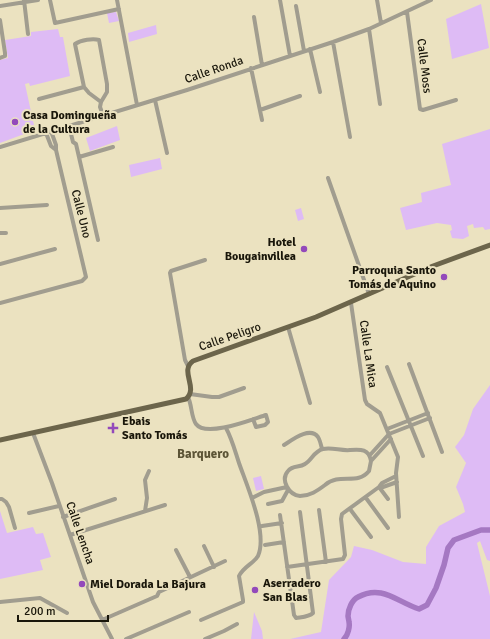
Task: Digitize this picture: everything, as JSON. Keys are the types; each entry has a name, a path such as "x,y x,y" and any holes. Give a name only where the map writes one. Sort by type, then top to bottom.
{"main road":[{"name":"Calle Peligro","path":"189,395 190,386 187,372 188,366 193,360 351,303 433,266 490,245"},
{"path":"0,440 181,400 189,395"}],"street":[{"path":"0,6 38,0"},
{"path":"50,0 55,23 119,9"},
{"path":"117,0 137,105"},
{"path":"280,0 290,56"},
{"path":"377,0 381,22"},
{"name":"Calle Ronda","path":"0,148 155,100 333,42 369,29 381,22 407,12 431,0"},
{"path":"24,1 28,34"},
{"path":"296,6 304,51"},
{"name":"Calle Moss","path":"407,12 420,109 423,110 456,100"},
{"path":"254,17 262,65"},
{"path":"0,20 5,56 0,58"},
{"path":"369,29 380,104"},
{"path":"101,102 84,87 75,44 78,42 96,39 99,40 108,88 100,107 103,115"},
{"path":"333,42 350,137"},
{"path":"310,49 320,92"},
{"path":"251,68 262,120"},
{"path":"39,99 84,87"},
{"path":"260,110 300,96"},
{"path":"155,100 167,154"},
{"path":"68,126 73,142 76,144 98,240"},
{"name":"Calle Uno","path":"0,303 82,281 84,280 86,274 56,145 51,131"},
{"name":"Calle Uno","path":"46,133 51,146 56,150"},
{"path":"79,157 113,146"},
{"path":"328,178 369,294"},
{"path":"0,208 47,204"},
{"path":"0,233 6,233"},
{"path":"0,264 55,249"},
{"path":"188,366 185,360 170,273 171,271 205,260"},
{"name":"Calle La Mica","path":"351,303 365,400 367,404 379,412 398,457 396,476 399,517"},
{"path":"288,327 310,403"},
{"path":"409,364 442,452"},
{"path":"387,367 423,456"},
{"path":"244,388 219,397 189,395 197,426 204,429 226,428 253,419"},
{"path":"370,455 388,432 429,415"},
{"path":"201,620 242,603 243,601 239,576 257,557 260,546 259,527 252,498 226,428"},
{"name":"Calle Lencha","path":"33,433 93,602 112,639"},
{"path":"284,445 304,434 312,433 318,437 322,449"},
{"path":"371,461 391,439"},
{"path":"322,449 360,449 367,451 370,455 371,461 369,471 360,478 336,479 329,482 318,491 304,495 294,494 288,488 285,478 288,471 293,467 304,465 315,453 322,449"},
{"path":"145,511 148,502 145,480 149,471"},
{"path":"287,567 341,560 345,558 341,519 342,514 366,498 382,483 396,476"},
{"path":"379,487 397,482"},
{"path":"379,487 388,499"},
{"path":"252,498 271,490 288,488"},
{"path":"268,504 282,501 288,488"},
{"path":"366,498 388,528"},
{"path":"0,499 6,502 15,528"},
{"path":"63,517 115,499"},
{"path":"70,535 165,505"},
{"path":"29,513 59,506"},
{"path":"350,509 371,537"},
{"path":"319,510 326,562"},
{"path":"280,515 294,616 296,618 310,616 313,613 300,512"},
{"path":"262,526 282,523"},
{"path":"265,545 284,542"},
{"path":"204,546 214,567"},
{"path":"176,550 190,578"},
{"path":"102,620 158,596 159,592 225,562"},
{"path":"0,602 40,598 67,613"},
{"path":"126,639 189,612"},
{"path":"205,639 237,624"}],"shaded area":[{"path":"481,4 489,48 452,59 446,19"},
{"path":"116,12 119,21 109,23 107,13"},
{"path":"156,25 157,34 129,42 128,33"},
{"path":"58,29 60,37 63,37 70,76 30,86 29,83 25,84 35,130 0,143 0,60 8,58 5,40 31,36 31,32"},
{"path":"117,126 120,140 90,151 86,138"},
{"path":"490,129 490,229 485,230 483,227 474,228 473,224 467,226 469,236 463,239 452,238 450,231 452,230 451,225 437,223 406,230 400,208 422,202 421,193 451,185 442,144"},
{"path":"160,158 162,169 131,177 129,165"},
{"path":"301,208 304,219 298,221 295,210"},
{"path":"490,385 490,561 487,560 480,541 477,543 490,596 490,639 290,639 321,632 329,580 351,557 354,546 372,550 403,562 426,564 426,547 439,526 465,512 456,487 466,463 455,447 464,435 473,409"},
{"path":"261,476 264,489 256,491 253,478"},
{"path":"0,511 7,533 33,527 36,534 43,533 51,557 40,560 43,570 0,579"},
{"path":"254,612 262,631 263,639 251,639"}],"waterway":[{"path":"344,639 349,629 349,610 352,602 356,598 367,593 375,592 382,593 419,609 427,605 436,588 448,548 454,540 481,530 490,530"}],"place":[{"name":"Casa Domingueña de la Cultura","path":"15,122"},
{"name":"Hotel Bougainvillea","path":"304,249"},
{"name":"Parroquia Santo Tomás de Aquino","path":"444,277"},
{"name":"Ebais Santo Tomás","path":"113,428"},
{"name":"Miel Dorada La Bajura","path":"82,584"},
{"name":"Aserradero San Blas","path":"255,590"}],"district":[{"name":"Barquero","path":"203,454"}]}
